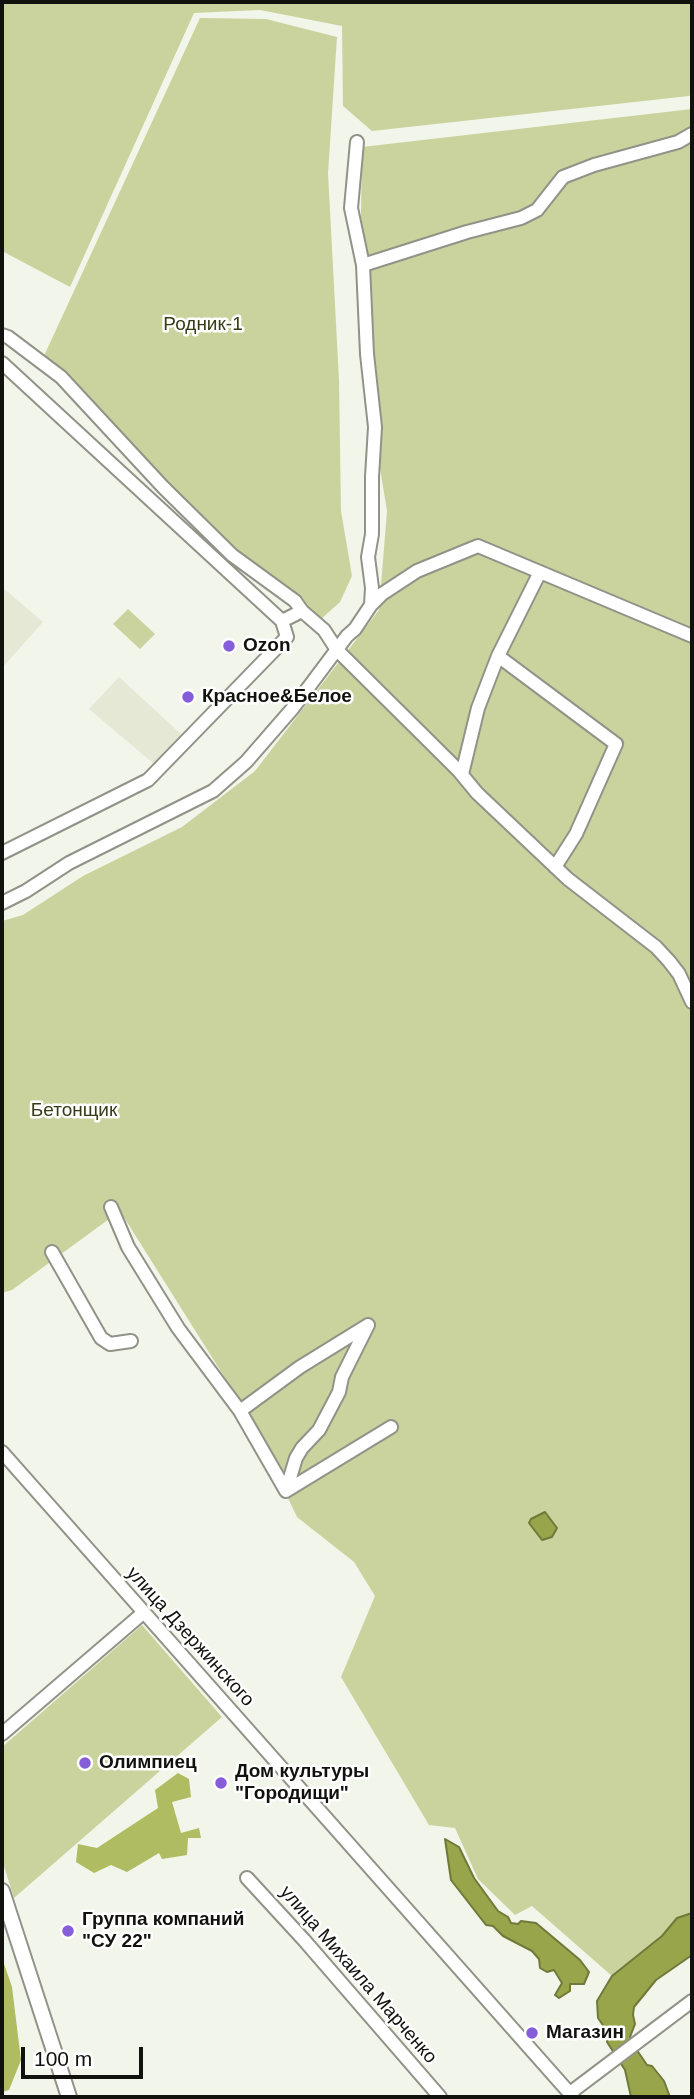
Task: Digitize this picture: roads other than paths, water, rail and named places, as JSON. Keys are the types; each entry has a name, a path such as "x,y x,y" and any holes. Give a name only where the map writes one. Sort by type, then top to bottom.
{"main road":[{"path":"2,1891 69,2097"}],"street":[{"path":"363,265 467,232 522,218 537,211 564,177 593,165 678,142 692,134"},
{"path":"357,142 351,208 363,265 366,355 375,427 372,534 368,557 371,605"},
{"path":"2,335 61,377 163,487 232,555 295,601 302,611 324,630 337,650 462,774 477,793 555,867 656,947 679,975 692,1002"},
{"path":"2,363 282,621 286,637 148,780 2,853"},
{"path":"2,903 33,887 69,863 213,791 246,762 293,708 371,605 393,586 417,571 478,546 692,636"},
{"path":"462,774 478,708 498,656 540,572"},
{"path":"282,621 302,611"},
{"path":"498,656 617,744 576,834 555,867"},
{"path":"111,1207 128,1247 178,1328 240,1410 286,1491"},
{"path":"52,1252 101,1338 110,1344 131,1341"},
{"path":"240,1410 300,1367 368,1325 319,1430 296,1458 286,1491"},
{"path":"286,1491 391,1427"},
{"name":"улица Дзержинского","path":"2,1452 572,2095"},
{"path":"2,1734 143,1613"},
{"name":"улица Михаила Марченко","path":"247,1878 440,2097"},
{"path":"572,2095 692,2001"}],"place":[{"name":"Ozon","path":"229,646"},
{"name":"Красное&Белое","path":"188,697"},
{"name":"Олимпиец","path":"85,1763"},
{"name":"Дом культуры \"Городищи\"","path":"221,1783"},
{"name":"Группа компаний \"СУ 22\"","path":"68,1931"},
{"name":"Магазин","path":"532,2033"}],"park label":[{"name":"Родник-1","path":"203,325"},
{"name":"Бетонщик","path":"74,1111"}]}
